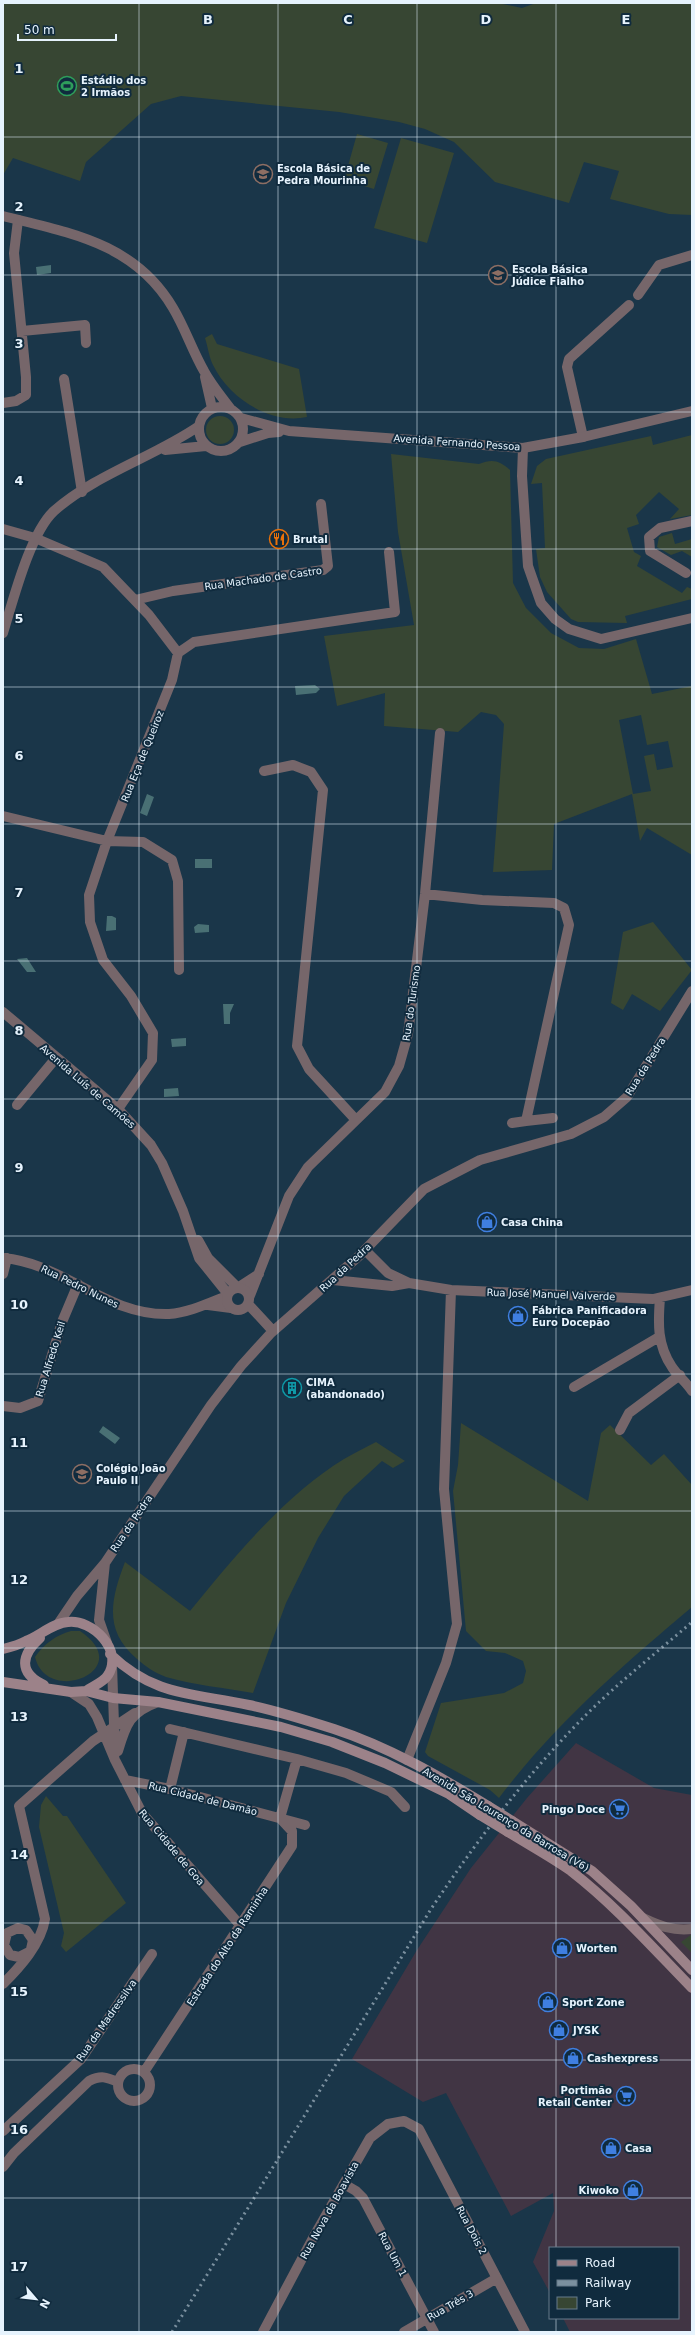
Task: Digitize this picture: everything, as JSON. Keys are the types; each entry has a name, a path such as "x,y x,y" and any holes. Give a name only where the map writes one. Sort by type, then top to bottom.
{"main road":[{"name":"Avenida São Lourenço da Barrosa (V6)","path":"3,1649 25,1642 54,1627 68,1622 85,1624 94,1629 110,1654 141,1679 162,1689 283,1713 336,1730 433,1772 592,1871 642,1918 692,1970"},
{"name":"Avenida São Lourenço da Barrosa (V6)","path":"48,1687 35,1681 28,1674 25,1659 34,1643 54,1627"},
{"path":"86,1691 108,1675 110,1654"},
{"name":"Avenida São Lourenço da Barrosa (V6)","path":"3,1682 48,1687 71,1692 86,1691 113,1698 158,1702 281,1727 332,1742 385,1763 449,1794 570,1871 622,1916 692,1988"}],"street":[{"path":"3,216 82,236 132,260 158,287 173,308 204,371 230,408 241,418 289,431"},
{"path":"3,402 16,401 26,395 26,377 14,253 18,220"},
{"path":"638,295 659,265 692,255"},
{"path":"583,437 567,367 569,359 629,305"},
{"path":"22,331 85,325 86,343"},
{"path":"204,371 212,408"},
{"path":"64,379 82,492"},
{"path":"230,408 224,406 212,408 206,412 199,426 199,434 206,446 213,450 227,451 240,442 268,433 289,431"},
{"name":"Avenida Fernando Pessoa","path":"289,431 523,448 583,437 692,411"},
{"path":"240,442 244,430 241,418"},
{"path":"3,633 35,538 54,511 97,482 157,451 199,426"},
{"path":"157,451 206,446"},
{"path":"523,448 522,476 528,566 541,603 555,619 570,629 601,639 692,618"},
{"name":"Rua Machado de Castro","path":"135,600 173,591 323,570 328,566 321,504"},
{"path":"686,573 650,551 649,537 660,528 692,521"},
{"path":"3,529 35,538 103,567 149,615 178,653 194,642 395,612 389,552"},
{"name":"Rua Eça de Queiroz","path":"118,1109 152,1060 153,1033 131,996 103,960 90,922 89,895 107,841 172,680 178,653"},
{"name":"Rua do Turismo","path":"249,1301 289,1196 308,1167 385,1092 399,1066 408,1034 425,894 440,733"},
{"path":"264,771 293,765 311,772 322,790 297,1046 309,1069 356,1120"},
{"path":"3,816 107,841 143,842 172,860 178,881 179,970"},
{"path":"425,894 482,900 554,903 564,908 569,925 526,1121"},
{"name":"Rua da Pedra","path":"54,1627 76,1596 105,1563 211,1405 241,1366 273,1331 333,1280 365,1250 420,1193 443,1178 480,1160 571,1134 604,1117 627,1097 692,991"},
{"name":"Avenida Luís de Camões","path":"3,1012 118,1109 151,1145 162,1163 183,1211 208,1258 238,1287 247,1292 249,1301 273,1331"},
{"path":"18,1105 56,1058"},
{"path":"512,1123 553,1118"},
{"name":"Avenida Luís de Camões","path":"183,1211 199,1258 227,1295 227,1302 231,1308"},
{"path":"365,1250 388,1273 409,1283"},
{"path":"3,1274 5,1258"},
{"name":"Rua Pedro Nunes","path":"5,1258 24,1260 59,1273 121,1306 142,1312 170,1314 204,1305 227,1295"},
{"path":"227,1295 259,1274"},
{"path":"333,1280 392,1286 409,1283"},
{"name":"Rua José Manuel Valverde","path":"409,1283 451,1290 660,1298 692,1290"},
{"name":"Rua Alfredo Keil","path":"3,1406 20,1408 38,1401 62,1322 78,1284"},
{"path":"406,1760 446,1663 456,1624 444,1489 451,1290"},
{"path":"660,1298 658,1324 661,1347 672,1368 680,1375 692,1391"},
{"path":"231,1308 241,1310 249,1301"},
{"name":"Rua Pedro Nunes","path":"204,1305 231,1308"},
{"path":"574,1387 659,1337"},
{"path":"620,1430 629,1413 680,1375 692,1376"},
{"path":"105,1563 99,1620 110,1654 115,1727 115,1760"},
{"name":"Rua Cidade de Goa","path":"71,1692 89,1704 142,1813 240,1925"},
{"path":"3,1984 15,1973 44,1927 45,1912 19,1806 104,1734 143,1707 158,1702"},
{"path":"115,1760 126,1727 135,1713"},
{"path":"170,1728 297,1759 346,1773 391,1792 405,1806"},
{"path":"170,1789 184,1732"},
{"path":"280,1818 297,1759"},
{"name":"Rua Cidade de Damão","path":"125,1780 170,1789 305,1825"},
{"name":"Estrada do Alto da Raminha","path":"144,2072 292,1846 292,1831 280,1818"},
{"path":"642,1918 664,1928 676,1931 692,1929"},
{"name":"Rua da Madressilva","path":"4,2130 81,2059 152,1954"},
{"path":"128,2069 138,2069 144,2072 150,2081 150,2088 145,2096 139,2100 133,2101 123,2097 118,2089 118,2082 123,2073 128,2069"},
{"path":"3,2167 14,2153 89,2081 98,2077 107,2077 118,2082"},
{"name":"Rua Nova da Boavista","path":"263,2332 370,2138 388,2124 404,2121 419,2129"},
{"name":"Rua Dois 2","path":"419,2129 525,2332"},
{"name":"Rua Um 1","path":"344,2184 356,2191 363,2198 434,2332"},
{"name":"Rua Três 3","path":"404,2332 497,2278"}],"shaded area":[{"path":"51,265 51,273 37,275 36,267"},
{"path":"315,685 320,689 316,693 296,695 295,686"},
{"path":"147,794 154,797 147,816 140,813"},
{"path":"195,859 212,859 212,868 195,868"},
{"path":"107,916 116,918 116,930 106,931"},
{"path":"198,924 209,925 209,932 195,933 194,927"},
{"path":"27,958 36,972 27,972 17,959"},
{"path":"223,1004 234,1004 230,1013 230,1024 224,1024"},
{"path":"186,1038 186,1046 172,1047 171,1039"},
{"path":"178,1088 179,1096 164,1097 164,1089"},
{"path":"103,1426 120,1438 115,1444 99,1432"},
{"path":"576,1743 654,1788 692,1795 692,2328 690,2332 570,2332 564,2319 679,2319 679,2247 549,2247 549,2291 533,2262 554,2211 553,2193 511,2216 446,2093 423,2102 352,2059 417,1950 471,1868 527,1798"}],"green space":[{"path":"3,3 498,3 522,8 536,3 692,3 692,215 669,214 610,199 619,171 584,162 569,203 495,182 454,142 425,129 399,122 339,112 181,96 151,104 86,162 80,181 13,158 3,175"},
{"path":"357,134 388,143 374,189 344,180"},
{"path":"401,138 454,153 427,243 374,228"},
{"path":"212,334 217,344 299,369 307,417 279,417 265,413 240,398 220,377 213,365 205,338"},
{"path":"220,416 226,417 230,420 233,424 233,436 230,440 226,443 220,444 214,443 210,440 207,436 206,430 207,424 210,420 214,417"},
{"path":"692,435 692,515 670,519 679,509 659,492 636,515 639,524 627,528 634,552 641,556 637,566 682,593 687,587 692,589 692,599 625,616 627,623 578,622 571,619 547,592 540,577 536,549 545,548 542,483 531,484 537,466 546,459 651,436 653,445"},
{"path":"391,454 479,464 488,461 495,461 499,462 510,470 513,583 526,608 551,633 579,648 604,649 636,639 652,694 692,686 692,855 647,828 640,841 632,794 554,824 552,870 493,872 504,724 496,715 481,712 458,732 384,726 385,693 337,706 324,636 414,625 398,532","holes":["641,715 647,745 668,741 673,767 657,770 654,754 644,756 651,791 633,794 619,720"]},
{"path":"672,533 675,544 692,539 692,557 682,551 671,555 657,547 659,537"},
{"path":"653,922 692,970 660,1011 632,994 623,1010 611,1003 623,932"},
{"path":"461,1423 588,1501 601,1433 610,1425 651,1465 664,1454 692,1485 692,1607 640,1651 590,1697 520,1771 499,1798 490,1790 428,1756 425,1752 441,1703 504,1693 523,1683 526,1671 523,1661 505,1653 486,1651 466,1631 453,1491 458,1465"},
{"path":"376,1442 405,1461 393,1468 382,1461 344,1496 318,1538 286,1603 253,1693 166,1677 147,1667 126,1648 119,1637 113,1614 116,1589 125,1562 190,1611 242,1549 301,1490 344,1459"},
{"path":"71,1631 80,1631 95,1645 99,1659 94,1670 84,1677 70,1681 55,1680 43,1672 35,1657 42,1648 51,1641 60,1635"},
{"path":"46,1796 63,1816 67,1816 126,1903 66,1952 61,1946 64,1933 39,1827 41,1805"},
{"path":"692,1934 692,1953 681,1942"}],"railway":[{"path":"172,2332 431,1909 465,1859 520,1788 581,1720 621,1682 692,1622"}],"place":[{"name":"Estádio dos 2 Irmãos","path":"67,86"},
{"name":"Escola Básica de Pedra Mourinha","path":"263,174"},
{"name":"Escola Básica Júdice Fialho","path":"498,275"},
{"name":"Brutal","path":"279,539"},
{"name":"Casa China","path":"487,1222"},
{"name":"Fábrica Panificadora Euro Docepão","path":"518,1316"},
{"name":"CIMA (abandonado)","path":"292,1388"},
{"name":"Colégio João Paulo II","path":"82,1474"},
{"name":"Pingo Doce","path":"619,1809"},
{"name":"Worten","path":"562,1948"},
{"name":"Sport Zone","path":"548,2002"},
{"name":"JYSK","path":"559,2030"},
{"name":"Cashexpress","path":"573,2058"},
{"name":"Portimão Retail Center","path":"626,2096"},
{"name":"Casa","path":"611,2148"},
{"name":"Kiwoko","path":"633,2190"}]}
